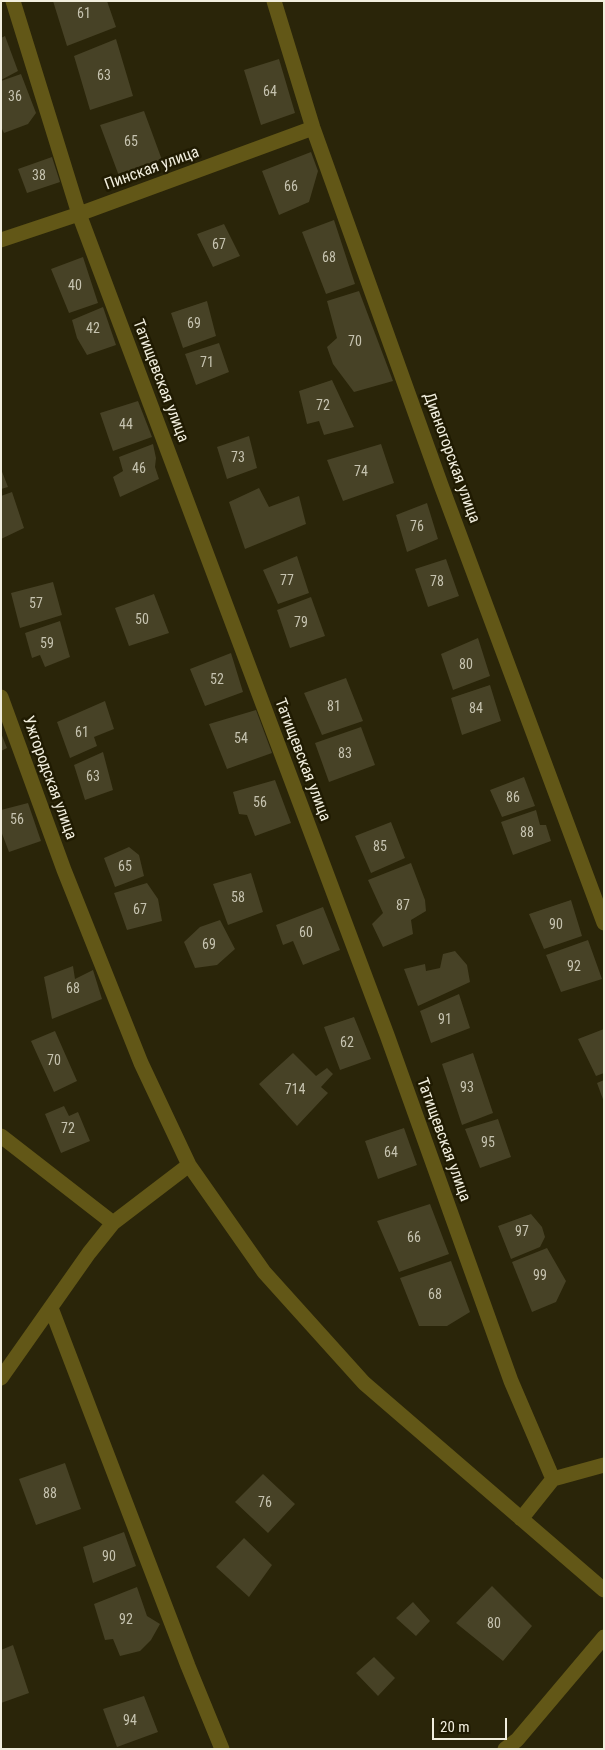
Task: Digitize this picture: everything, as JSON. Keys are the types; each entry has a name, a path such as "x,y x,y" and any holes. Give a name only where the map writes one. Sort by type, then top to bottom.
{"street":[{"name":"Татищевская улица","path":"13,1 79,214 386,1035 511,1381 553,1479"},
{"name":"Дивногорская улица","path":"274,1 313,128 441,485 604,923"},
{"name":"Пинская улица","path":"1,240 79,214 313,128"},
{"name":"Ужгородская улица","path":"1,697 64,870 141,1063 189,1165 264,1272 364,1383 604,1590"},
{"path":"1,1136 113,1224"},
{"path":"1,1378 113,1224 189,1165"},
{"path":"51,1308 188,1666 222,1749"},
{"path":"520,1519 553,1479 604,1466"},
{"path":"505,1749 517,1740 604,1637"}],"building":[{"path":"53,1 107,1 116,27 67,46"},
{"path":"5,36 18,71 1,80 1,38"},
{"path":"116,39 133,96 90,110 74,56"},
{"path":"279,59 295,113 261,125 244,70"},
{"path":"21,74 36,113 28,124 4,133 1,127 1,81"},
{"path":"144,111 162,160 119,176 100,125"},
{"path":"311,152 318,171 309,202 279,215 262,171"},
{"path":"52,157 60,182 27,193 18,169"},
{"path":"334,220 355,284 326,294 302,232"},
{"path":"224,224 240,256 213,267 197,234"},
{"path":"83,257 98,303 69,313 51,269"},
{"path":"359,291 393,381 354,392 333,364 327,347 337,338 327,301"},
{"path":"207,301 216,336 183,348 171,313"},
{"path":"103,307 116,345 87,355 77,338 72,320"},
{"path":"219,343 229,372 196,385 185,354"},
{"path":"332,380 354,427 324,435 319,421 307,424 299,391"},
{"path":"138,401 152,437 113,451 100,413"},
{"path":"249,436 257,468 227,479 217,447"},
{"path":"153,444 156,458 155,467 159,479 120,497 113,477 123,471 119,457"},
{"path":"381,444 394,483 343,501 327,460"},
{"path":"1,469 8,487 1,489"},
{"path":"259,488 269,507 299,496 306,524 245,549 229,502"},
{"path":"12,492 24,528 1,539 1,496"},
{"path":"427,503 438,539 407,552 396,515"},
{"path":"297,556 309,593 278,604 263,570"},
{"path":"446,559 459,596 428,607 415,569"},
{"path":"53,582 62,615 20,628 11,593"},
{"path":"154,594 169,633 129,646 115,608"},
{"path":"311,597 325,636 290,648 277,610"},
{"path":"60,621 70,657 45,667 40,655 32,658 25,633"},
{"path":"478,638 490,676 453,690 441,654"},
{"path":"231,653 243,692 205,706 190,669"},
{"path":"346,678 363,721 322,735 304,693"},
{"path":"490,685 501,721 462,735 451,698"},
{"path":"105,701 114,729 94,737 97,746 70,758 57,722"},
{"path":"256,710 272,753 227,769 209,724"},
{"path":"361,727 375,765 329,782 315,743"},
{"path":"1,733 7,748 1,751"},
{"path":"103,752 113,790 85,800 74,765"},
{"path":"524,777 535,806 502,817 490,790"},
{"path":"275,780 291,823 255,836 247,815 239,814 233,792"},
{"path":"28,803 41,841 9,852 1,831 1,810"},
{"path":"536,810 540,825 546,825 551,841 513,855 501,822"},
{"path":"391,822 405,858 371,873 355,836"},
{"path":"129,847 139,855 144,876 115,887 104,858"},
{"path":"411,863 425,900 426,911 411,920 413,934 383,947 372,924 383,913 368,880"},
{"path":"251,873 263,912 228,925 213,884"},
{"path":"147,883 158,899 162,921 127,930 114,893"},
{"path":"571,900 582,936 544,949 529,914"},
{"path":"323,907 340,950 303,965 293,941 283,945 276,925"},
{"path":"220,920 235,949 217,965 195,968 184,942 200,927"},
{"path":"588,940 602,979 561,992 546,955"},
{"path":"455,951 467,965 470,982 418,1006 404,969 425,964 426,971 440,968 443,954"},
{"path":"73,966 75,979 93,970 102,999 52,1019 44,977"},
{"path":"459,994 470,1028 431,1043 420,1011"},
{"path":"354,1017 371,1059 340,1070 324,1027"},
{"path":"604,1029 604,1073 596,1076 578,1039"},
{"path":"55,1031 77,1081 54,1092 31,1041"},
{"path":"293,1053 316,1076 327,1068 333,1074 321,1087 328,1093 297,1126 259,1084"},
{"path":"473,1053 493,1113 462,1125 442,1064"},
{"path":"604,1080 604,1102 597,1083"},
{"path":"64,1106 69,1116 78,1112 90,1141 61,1153 45,1114"},
{"path":"498,1119 511,1157 480,1168 465,1129"},
{"path":"404,1128 417,1165 378,1179 365,1141"},
{"path":"430,1204 449,1254 399,1272 377,1221"},
{"path":"531,1214 542,1227 545,1237 540,1247 511,1259 498,1226"},
{"path":"547,1248 566,1281 556,1302 532,1312 512,1262"},
{"path":"451,1261 470,1312 447,1326 419,1326 400,1278"},
{"path":"65,1463 81,1509 36,1525 19,1479"},
{"path":"263,1474 295,1504 268,1533 235,1502"},
{"path":"124,1532 136,1566 93,1583 83,1547"},
{"path":"244,1538 272,1565 249,1597 216,1567"},
{"path":"492,1586 532,1626 503,1661 456,1623"},
{"path":"137,1587 147,1616 160,1624 151,1640 140,1651 120,1656 113,1639 105,1640 94,1604"},
{"path":"413,1602 430,1621 416,1636 396,1618"},
{"path":"13,1645 29,1693 1,1703 1,1650"},
{"path":"374,1657 395,1678 378,1696 356,1673"},
{"path":"144,1696 158,1732 117,1747 103,1709"}]}
